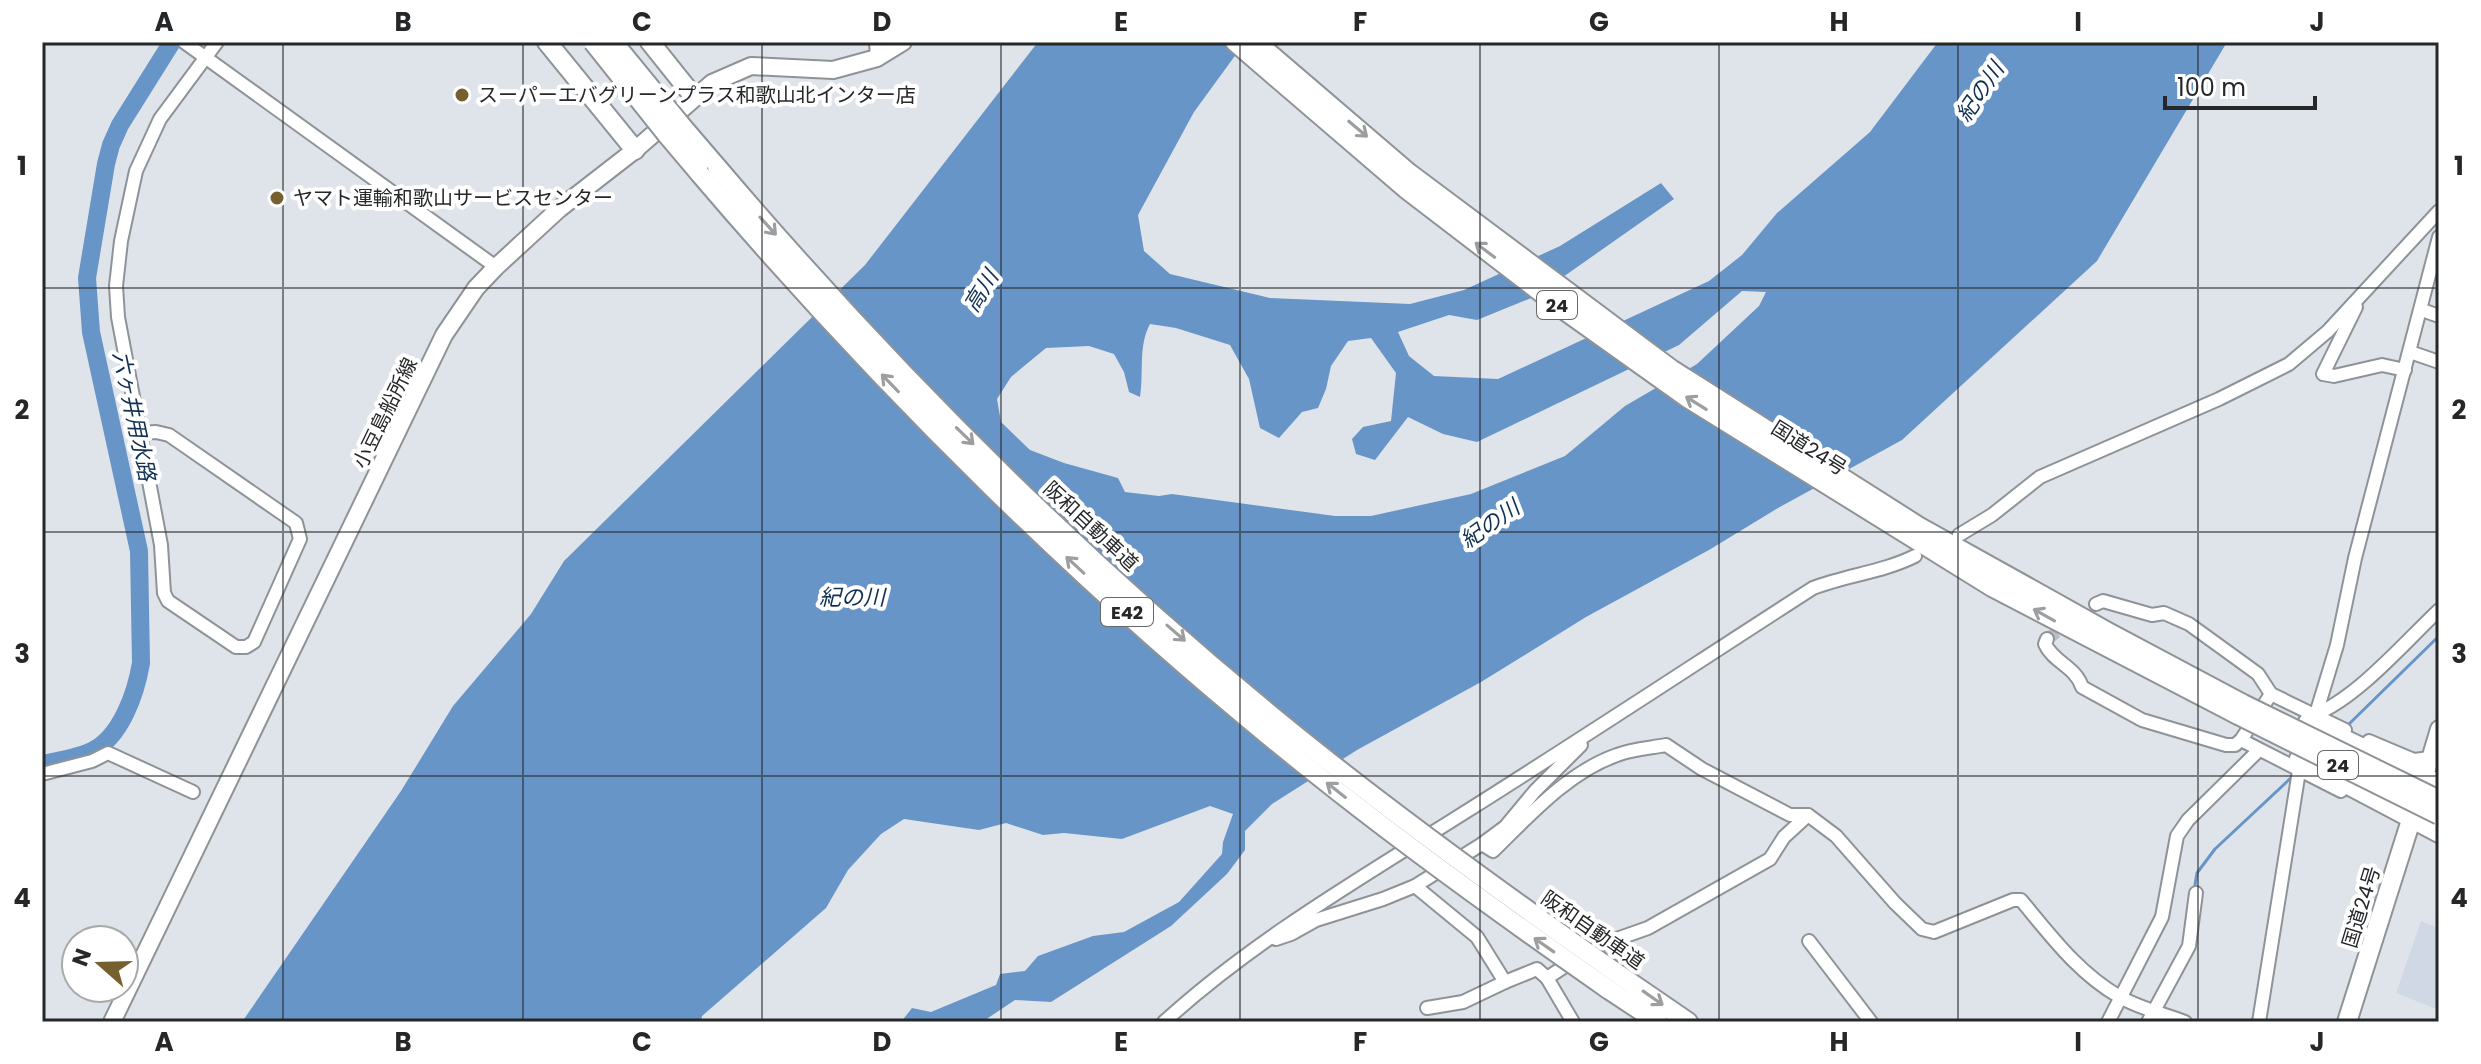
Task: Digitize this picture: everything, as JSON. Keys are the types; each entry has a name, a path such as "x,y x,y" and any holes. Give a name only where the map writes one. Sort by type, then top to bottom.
{"highway":[{"path":"547,42 635,150"},
{"name":"阪和自動車道","path":"593,42 709,171 806,293 920,415 1118,605 1314,773 1424,859 1613,982 1688,1022"},
{"name":"阪和自動車道","path":"613,42 674,130"},
{"path":"650,42 694,97"},
{"name":"国道24号","path":"1235,42 1405,188 1564,310 1686,397 1911,530 2108,632 2241,715 2439,800"},
{"name":"国道24号","path":"1256,42 1409,173 1612,327 1992,587 2439,815"},
{"path":"2241,715 2312,718 2433,774"},
{"path":"2241,715 2299,765 2405,820 2439,833"},
{"name":"国道24号","path":"2347,1022 2405,820 2433,774"},
{"name":"阪和自動車道","path":"1613,982 1658,1022"}],"main road":[{"name":"小豆島船所線","path":"112,1022 444,335 476,288 559,209 635,150 712,83 751,66 833,70 877,50 897,48 903,42"},
{"path":"2433,774 2439,729"}],"street":[{"path":"184,42 496,267"},
{"path":"139,433 169,435 296,523 300,539 254,642 246,647 236,647 168,601 164,593 161,545 139,433 118,317 116,286 121,241 136,171 147,144 160,119 217,42"},
{"path":"1959,535 1992,515 2040,477 2219,399 2289,364 2359,300 2439,211"},
{"path":"2312,718 2337,645 2355,558 2439,237"},
{"path":"2431,267 2439,254"},
{"path":"2359,300 2323,374 2334,376 2382,365 2405,370"},
{"path":"2422,310 2439,316"},
{"path":"2410,352 2439,362"},
{"path":"1164,1022 1237,962 1309,910 1597,729 1813,588 1833,580 1885,570 1915,556"},
{"path":"2096,604 2103,601 2152,615 2164,613 2189,624 2258,674 2271,694 2312,718"},
{"path":"2312,718 2361,683 2439,610"},
{"path":"2047,639 2045,644 2048,651 2079,677 2082,687 2142,720 2226,745 2235,745 2241,715 2271,694"},
{"path":"2241,715 2259,750 2299,765 2259,1022"},
{"path":"1269,941 1291,934 1316,920 1415,886 1482,844 1505,827 1535,791 1597,729"},
{"path":"1482,844 1493,851 1550,796 1600,762 1619,754 1666,745 1702,769 1790,815 1808,815 1836,836 1922,929 1934,932 2013,900 2021,900 2073,961 2120,997 2151,1012 2185,1022"},
{"path":"2108,1022 2162,917 2177,836 2188,820 2259,750"},
{"path":"42,774 92,761 108,753 193,792"},
{"path":"1547,978 1594,947 1648,928 1770,859 1784,837 1808,815"},
{"path":"2405,820 2439,841"},
{"path":"1415,886 1477,937 1505,982"},
{"path":"2151,1012 2189,946 2196,893"},
{"path":"1809,941 1871,1022"},
{"path":"1427,1008 1463,1002 1537,969 1547,978 1573,1022"}],"shaded area":[{"path":"2421,921 2439,928 2439,1010 2396,993"}],"water":[{"name":"紀の川","path":"1038,42 1245,42 1194,112 1138,215 1144,251 1170,274 1270,298 1410,304 1464,290 1560,246 1661,183 1674,199 1536,296 1477,320 1449,315 1398,332 1409,356 1434,376 1498,379 1709,281 1742,255 1777,213 1870,132 1938,42 2227,42 2097,261 1902,440 1586,617 1481,682 1357,750 1272,804 1245,831 1245,850 1227,874 1171,926 1051,1002 1015,1000 982,1022 901,1022 912,1008 931,1012 996,985 1000,974 1025,971 1038,956 1093,936 1124,932 1179,902 1222,854 1233,814 1210,806 1122,839 1064,833 1043,835 1006,823 979,830 904,819 881,834 848,870 826,908 702,1016 701,1022 242,1022 401,791 453,706 531,614 564,561 865,265","holes":["1742,291 1766,292 1759,306 1697,364 1625,406 1565,456 1471,494 1371,516 1335,516 1172,494 1159,496 1125,492 1118,478 1030,450 1001,422 997,399 1011,377 1046,348 1089,346 1114,354 1124,372 1129,392 1140,397 1143,350 1150,324 1176,328 1230,345 1249,379 1260,428 1279,438 1302,412 1318,408 1331,366 1348,341 1371,338 1396,373 1391,421 1363,427 1352,439 1356,454 1375,460 1408,417 1443,434 1477,442 1679,345"]}],"waterway":[{"name":"六ヶ井用水路","path":"42,764 92,751 111,736 126,713 141,663 139,551 91,332 87,278 111,145 120,125 172,42"},
{"path":"2349,724 2439,636"},
{"path":"2194,891 2197,873 2215,849 2293,776"}],"tunnel":[{"path":"2047,639 2096,604"}],"place":[{"name":"スーパーエバグリーンプラス和歌山北インター店","path":"462,95"},
{"name":"ヤマト運輸和歌山サービスセンター","path":"277,198"}],"water label":[{"name":"高川","path":"981,291"}]}
